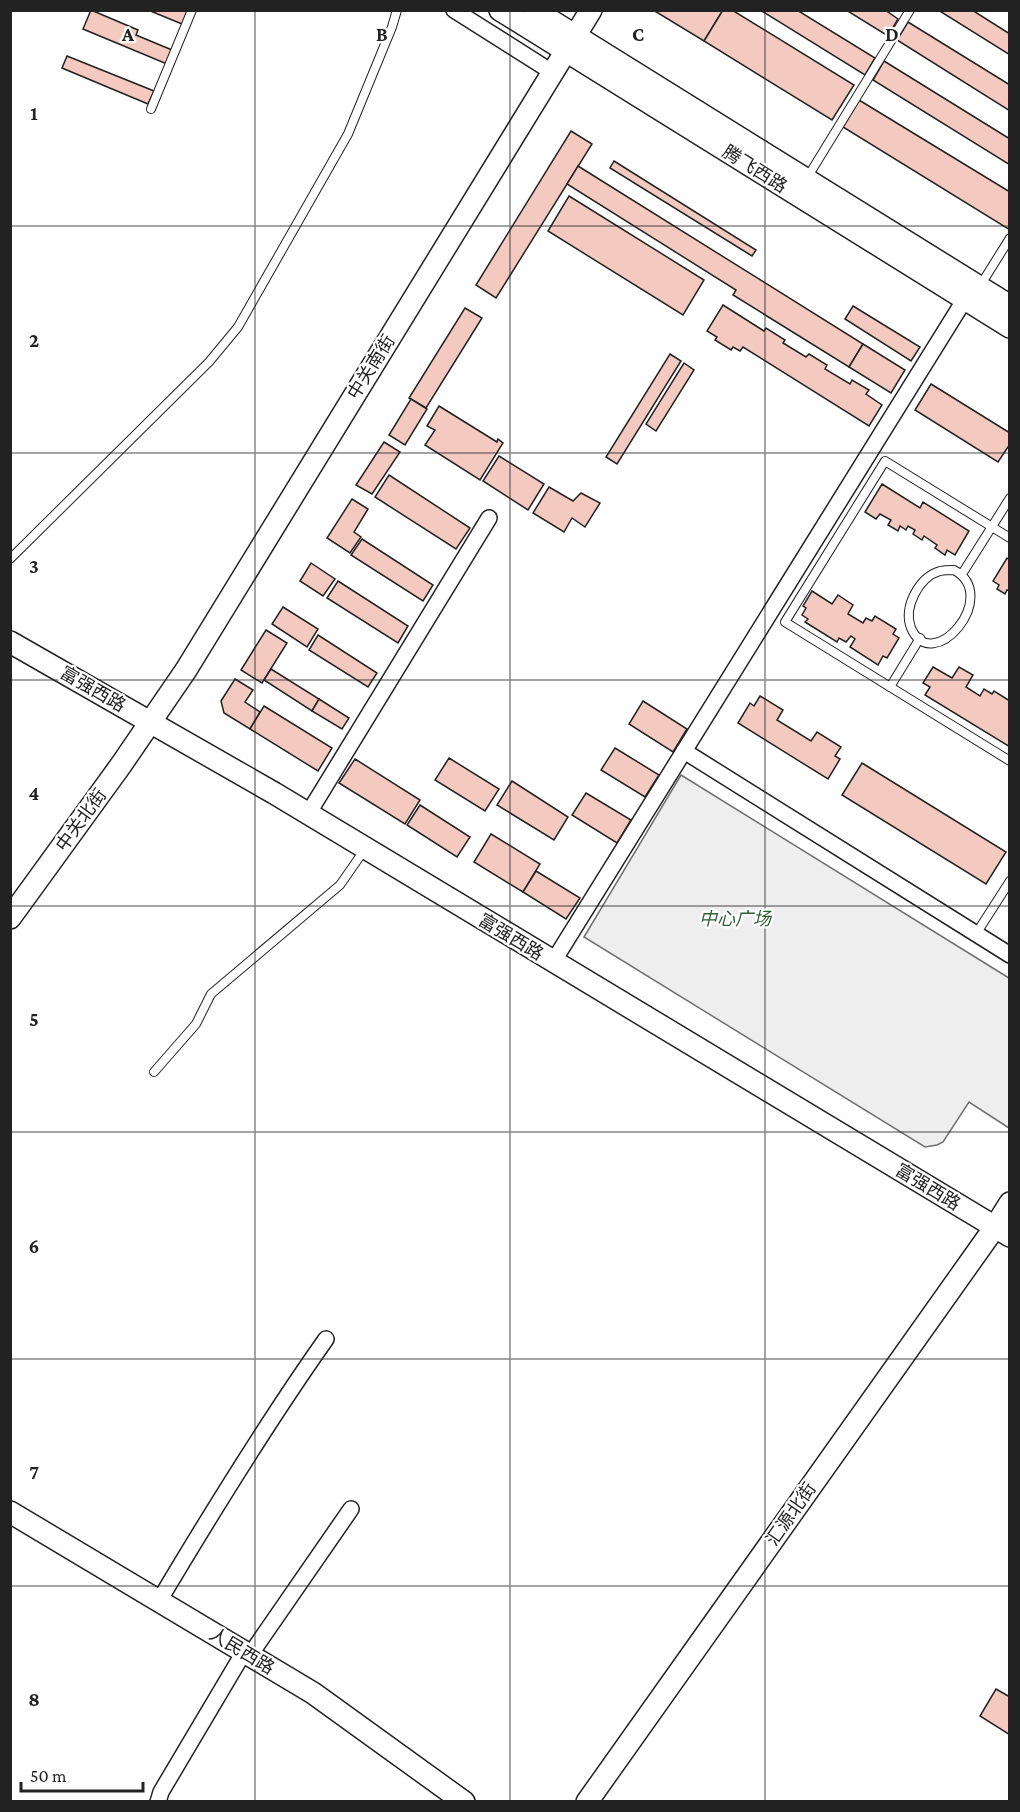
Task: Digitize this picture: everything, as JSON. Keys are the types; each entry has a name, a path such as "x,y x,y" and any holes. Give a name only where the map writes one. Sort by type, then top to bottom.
{"street":[{"path":"454,10 552,72"},
{"name":"腾飞西路","path":"500,10 570,43 806,180 972,293 1010,327"},
{"name":"腾飞西路","path":"534,10 570,43 972,293 1010,306"},
{"name":"中关南街","path":"150,722 186,670 570,43 586,12"},
{"path":"553,962 972,293"},
{"path":"308,814 489,518"},
{"name":"富强西路","path":"10,642 366,848 1002,1232"},
{"name":"中关北街","path":"10,918 150,722"},
{"path":"684,751 1010,955"},
{"name":"汇源北街","path":"587,1802 1002,1232 1010,1203"},
{"path":"159,1601 218,1502 326,1339"},
{"path":"158,1802 161,1792 247,1654 351,1509"},
{"name":"人民西路","path":"10,1512 339,1711 464,1802"}],"lane":[{"path":"151,109 192,10"},
{"path":"10,560 209,362 238,327 348,134 397,10"},
{"path":"806,180 910,10"},
{"path":"972,293 1010,238"},
{"path":"1010,538 885,461 785,622 1010,761"},
{"path":"962,574 1010,498"},
{"path":"954,570 962,574 971,595 965,618 948,638 936,644 920,638 912,630 909,619 910,604 918,588 927,578 940,571 954,570"},
{"path":"890,687 920,638"},
{"path":"154,1072 196,1024 211,994 340,885 366,848"},
{"path":"976,934 1010,881"}],"green space":[{"name":"中心广场","path":"681,775 1009,978 1009,1128 969,1102 943,1142 925,1147 584,937"}],"building":[{"path":"91,10 138,30 136,35 172,50 167,64 83,29"},
{"path":"148,10 187,10 188,11 182,24"},
{"path":"653,10 723,10 704,41"},
{"path":"723,10 732,10 854,85 832,120 704,41"},
{"path":"760,10 797,10 875,58 865,75"},
{"path":"846,10 885,10 898,19 888,36"},
{"path":"938,10 972,10 1010,34 1010,55"},
{"path":"908,22 1010,85 1010,111 897,40"},
{"path":"67,56 154,91 148,104 62,68"},
{"path":"884,61 1010,139 1010,165 873,80"},
{"path":"859,100 1010,192 1010,230 843,127"},
{"path":"571,131 592,144 496,298 476,285"},
{"path":"614,161 756,250 752,256 610,168"},
{"path":"578,166 863,344 849,367 733,295 736,290 567,184"},
{"path":"569,196 704,280 683,315 548,231"},
{"path":"723,305 764,331 766,328 785,340 783,343 806,357 809,354 827,365 825,369 850,384 852,380 869,390 866,394 882,405 869,426 743,347 740,351 733,347 731,350 715,340 717,337 707,331"},
{"path":"853,306 920,347 911,361 845,319"},
{"path":"465,308 482,318 426,408 409,398"},
{"path":"863,344 905,370 891,393 849,367"},
{"path":"670,354 681,361 617,464 606,457"},
{"path":"684,363 694,370 656,431 646,424"},
{"path":"931,384 1010,433 1010,444 998,462 915,410"},
{"path":"411,399 427,409 405,445 389,435"},
{"path":"439,406 497,442 498,439 503,443 480,480 425,445 435,430 427,426"},
{"path":"384,442 400,452 372,494 356,485"},
{"path":"499,456 544,484 528,510 483,481"},
{"path":"389,475 470,528 456,549 375,497"},
{"path":"882,484 920,508 923,502 969,531 955,555 947,550 945,555 935,548 937,545 924,536 922,540 913,534 915,530 908,526 906,530 900,526 898,531 888,525 891,520 880,514 876,519 865,512"},
{"path":"549,487 573,501 581,493 600,503 585,527 572,518 564,532 533,513"},
{"path":"352,499 368,509 354,532 361,537 350,553 327,538"},
{"path":"362,539 433,585 423,601 351,555"},
{"path":"1007,558 1010,560 1010,591 1007,590 1005,594 997,589 999,585 993,581"},
{"path":"311,563 335,579 323,596 300,581"},
{"path":"338,581 408,626 398,643 327,598"},
{"path":"812,591 832,604 838,595 853,605 848,614 863,623 866,618 872,621 875,616 896,629 893,634 899,638 887,658 883,656 878,665 850,647 855,639 851,636 846,642 839,638 837,642 805,622 808,619 802,615 806,608 803,606"},
{"path":"283,607 318,629 307,647 272,624"},
{"path":"266,630 287,643 262,683 241,670"},
{"path":"318,635 377,673 368,687 309,650"},
{"path":"933,667 952,678 959,667 973,675 966,687 980,696 984,689 992,694 994,691 1010,701 1010,747 925,695 930,687 923,683"},
{"path":"271,669 319,699 312,711 264,680"},
{"path":"235,679 253,690 245,702 260,712 250,729 224,713 221,701"},
{"path":"760,696 783,710 777,720 811,741 817,732 841,747 835,756 840,759 828,779 738,723 750,703 754,706"},
{"path":"319,699 349,718 342,729 312,711"},
{"path":"643,701 687,729 673,752 629,724"},
{"path":"264,706 332,748 318,771 250,729"},
{"path":"615,748 659,775 645,797 601,770"},
{"path":"449,758 499,789 485,811 435,780"},
{"path":"355,759 420,800 405,824 339,783"},
{"path":"862,763 1006,852 986,884 842,795"},
{"path":"512,781 568,817 554,840 497,805"},
{"path":"586,793 631,820 617,843 572,815"},
{"path":"420,805 470,837 457,857 407,825"},
{"path":"491,834 540,864 523,892 474,862"},
{"path":"536,871 580,898 566,919 523,892"},
{"path":"996,1689 1010,1697 1010,1735 980,1716"}]}
